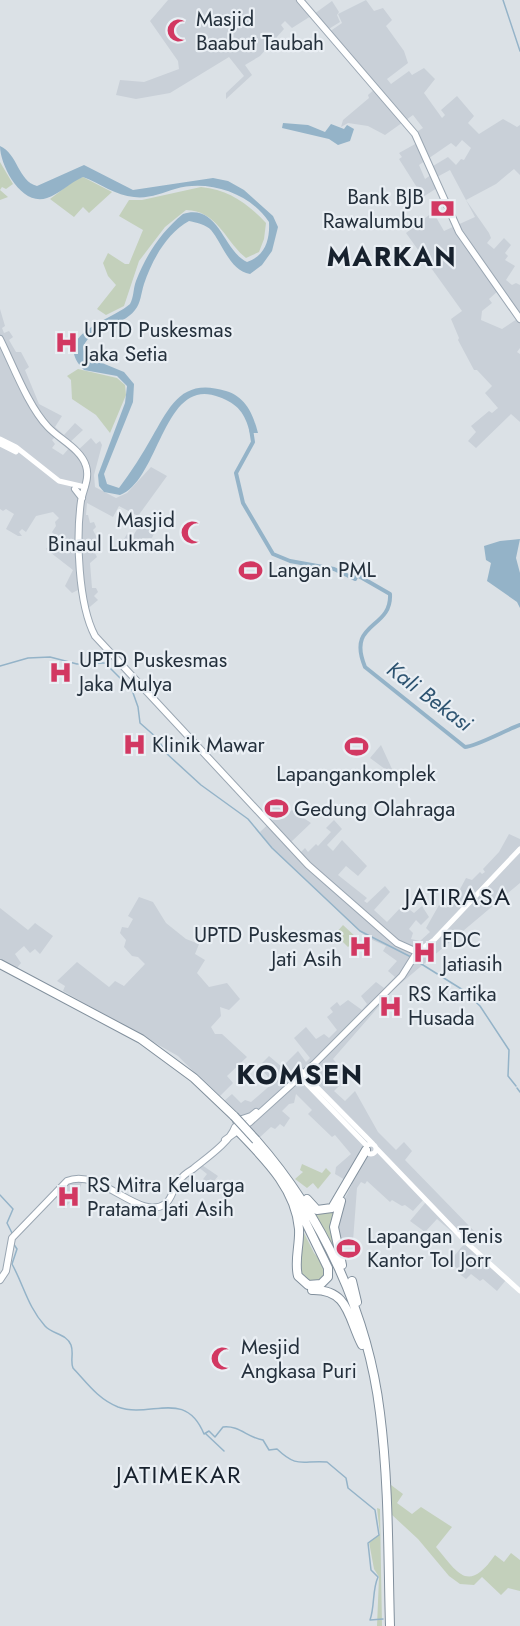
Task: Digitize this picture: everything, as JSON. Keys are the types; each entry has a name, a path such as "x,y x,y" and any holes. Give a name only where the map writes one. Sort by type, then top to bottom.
{"highway":[{"path":"0,964 141,1039 194,1078 276,1174 293,1204 299,1226 297,1270 299,1278 308,1285 321,1284 328,1277 328,1268 286,1184"},
{"path":"0,970 90,1015 156,1054 197,1086 235,1126 266,1164 291,1204 297,1230 294,1270 297,1281 306,1289 327,1290 340,1297 363,1343"},
{"path":"235,1126 277,1159 311,1205 321,1211 330,1210 338,1201 372,1149"},
{"path":"256,1142 286,1184 327,1254 363,1343"},
{"path":"256,1142 288,1179 316,1222 348,1292 363,1343"},
{"path":"354,1294 343,1266 334,1227 337,1211 372,1149"},
{"path":"339,1252 351,1279 376,1411 381,1460 388,1626"}],"main road":[{"path":"298,0 415,134 459,232 520,319"},
{"path":"0,339 40,416 50,430 82,458 87,468 86,477 80,489 79,563 93,633 100,645 328,883 413,956"},
{"path":"0,442 16,447 52,478 80,489"},
{"path":"235,1126 237,1119 251,1116 301,1077 388,988 413,956 426,946 520,849"},
{"path":"0,1280 6,1271 14,1236 61,1185 71,1179 91,1179 133,1201 150,1207 164,1206 179,1180 225,1140 235,1126 308,1073 312,1066 402,976 413,956"},
{"path":"301,1077 316,1089 372,1149 468,1244 520,1291"}],"shaded area":[{"path":"168,0 297,0 311,16 292,28 285,21 281,25 284,29 260,56 245,65 252,75 226,99 226,93 244,76 229,57 170,93 136,99 116,95 120,80 144,82 179,69 178,61 150,21"},
{"path":"366,0 374,11 383,8 392,20 386,26 404,51 408,63 387,79 391,84 409,71 412,75 424,68 435,79 424,93 442,118 445,115 441,110 457,96 474,116 468,123 479,134 503,119 517,127 520,125 520,175 514,169 496,184 466,200 489,233 491,238 487,243 494,249 504,238 511,245 505,253 508,256 505,260 515,266 506,280 512,285 516,283 520,285 520,312 515,313 498,291 489,299 492,303 482,311 481,320 502,329 517,319 520,321 520,348 517,352 520,354 520,422 511,414 476,448 468,441 476,432 471,426 489,411 492,413 498,408 485,393 492,386 477,370 474,370 458,340 451,319 462,311 406,233 433,212 444,231 475,217 450,170 437,177 433,166 448,157 456,165 461,159 464,160 471,148 462,140 456,147 451,143 419,165 425,179 431,175 437,188 423,197 399,159 402,157 399,153 417,143 413,134 423,128 413,115 385,135 368,126 348,123 341,127 343,120 369,98 368,95 377,87 329,32 342,23 338,14"},
{"path":"332,1 339,12 337,15 340,22 327,30 314,14"},
{"path":"0,309 5,326 2,328 4,333 9,331 13,337 9,340 16,352 21,352 29,367 25,370 39,404 62,416 55,427 64,435 75,423 83,430 68,444 56,436 52,440 55,444 52,448 63,455 70,447 76,452 91,438 96,444 100,441 102,445 94,475 95,487 116,498 127,493 151,467 167,476 138,516 119,506 113,517 87,503 86,515 90,523 94,522 96,527 93,530 98,540 91,545 97,557 90,563 92,588 96,588 98,592 94,596 98,600 85,611 82,588 72,593 65,586 73,570 46,549 56,537 52,532 59,518 53,512 36,516 26,532 22,529 19,532 22,536 18,536 6,529 14,514 6,509 3,511 0,509"},
{"path":"142,521 156,529 152,538 142,538 133,553 120,546 127,534 133,536"},
{"path":"381,745 392,769 389,772 370,758"},
{"path":"275,803 286,815 292,810 311,823 290,843 300,853 305,848 308,852 316,844 318,846 331,832 326,828 334,820 342,829 327,845 333,851 342,840 367,866 358,876 346,866 338,875 367,898 364,901 367,903 385,886 390,892 374,910 387,922 403,905 414,913 422,906 429,917 421,925 416,920 409,929 413,933 411,939 420,941 430,932 426,928 439,905 446,908 452,904 466,878 472,880 480,872 482,874 485,872 483,869 499,852 509,834 520,839 520,883 394,989 333,1059 348,1077 334,1091 345,1101 355,1091 378,1132 396,1150 404,1142 412,1151 405,1160 475,1232 465,1243 437,1219 425,1232 410,1221 426,1202 424,1199 413,1211 405,1205 402,1206 392,1200 390,1202 367,1181 365,1184 361,1182 357,1188 353,1241 339,1243 337,1215 352,1184 335,1174 336,1167 351,1154 335,1135 332,1137 308,1114 312,1110 296,1094 294,1103 289,1104 282,1111 290,1118 284,1127 280,1124 275,1129 271,1127 259,1138 224,1101 232,1094 241,1103 245,1100 251,1102 273,1083 259,1066 269,1056 282,1067 298,1051 306,1062 310,1058 294,1038 306,1027 316,1039 324,1034 329,1038 337,1030 327,1017 333,1012 330,1008 337,1002 340,1006 348,1000 362,1010 367,1004 361,996 376,982 384,988 395,977 388,971 397,961 383,951 386,946 368,938 356,928 272,848 260,832 277,816 270,808"},
{"path":"139,897 153,902 166,923 186,939 199,944 195,954 205,960 197,973 209,987 227,983 240,999 229,1010 220,1007 221,1016 211,1027 215,1034 222,1034 247,1057 227,1076 233,1083 219,1097 178,1056 63,991 65,986 57,981 77,962 109,987 115,981 124,986 145,964 138,957 132,956 124,947 126,940 120,933 122,927 128,928 133,919 128,916"},
{"path":"0,908 28,930 35,923 53,936 40,954 35,949 30,953 24,946 15,954 21,963 17,968 0,960"},
{"path":"199,1163 218,1176 205,1193 197,1187 207,1174 197,1166"},
{"name":"RS Mitra Keluarga Pratama Jati Asih","path":"83,1180 78,1193 64,1209 60,1201 64,1201 61,1191 68,1186 66,1182"},
{"path":"465,1243 506,1280 497,1291 483,1279 480,1281 471,1274 466,1279 449,1262"}],"green space":[{"path":"0,162 13,184 6,189 2,187 0,190"},
{"path":"83,177 112,192 89,213 83,207 74,217 50,199 75,180"},
{"path":"201,187 229,194 252,209 266,223 264,239 259,252 246,258 214,221 197,212 186,210 165,227 139,261 124,306 106,315 97,309 116,285 108,276 103,263 108,253 125,264 129,264 143,230 119,216 129,200 142,200"},
{"path":"0,190 8,197 0,200"},
{"path":"78,369 117,378 125,385 126,395 110,433 96,415 72,399 71,380 67,376"},
{"path":"343,925 357,938 348,947 335,934"},
{"path":"302,1164 322,1173 326,1168 331,1173 318,1189 313,1183 307,1188 295,1179 303,1172 300,1170"},
{"path":"294,1200 303,1231 314,1253 327,1268 322,1283 301,1280"},
{"path":"306,1200 314,1210 336,1207 336,1254"},
{"path":"391,1485 403,1494 397,1503 412,1514 421,1507 452,1527 436,1547 457,1571 470,1576 477,1574 495,1555 504,1562 511,1553 520,1560 520,1591 508,1588 501,1595 482,1577 474,1585 460,1584 449,1576 418,1539 391,1514"},
{"path":"377,1508 380,1509 382,1626 377,1626 379,1577 374,1569 369,1542 380,1534"}],"water":[{"path":"283,123 308,125 325,132 331,124 344,129 347,125 354,129 350,141 338,145 329,139 282,128"},
{"path":"0,146 11,155 26,179 37,186 84,165 133,190 213,178 228,181 244,190 273,216 278,227 272,251 262,265 250,274 237,268 209,228 189,221 181,226 167,240 156,257 135,310 122,320 93,334 83,347 85,356 124,372 134,384 133,402 104,474 107,484 119,488 172,405 188,391 211,388 239,397 248,407 258,433 250,433 246,420 236,406 219,397 200,394 186,401 174,414 133,486 120,495 104,492 99,486 98,475 125,403 127,386 117,376 84,370 75,358 74,347 79,338 130,304 136,281 149,253 161,236 183,214 195,212 213,221 232,248 247,262 258,256 265,246 269,235 269,222 251,203 240,196 214,187 188,186 139,197 121,194 83,177 47,198 38,199 21,191 14,183 4,164"},
{"path":"520,539 516,558 520,573 520,608 517,602 487,581 491,563 486,560 484,546 500,541"}],"waterway":[{"path":"503,0 520,51"},
{"name":"Kali Bekasi","path":"251,429 253,442 236,473 243,503 273,554 290,561 334,569 355,579 357,575 390,594 389,606 365,633 361,641 365,667 465,747 520,725"},
{"path":"0,666 28,658 50,657 77,664 104,663"},
{"path":"105,663 132,690 138,707 140,723 157,738 166,753 201,785 248,819 272,848 360,931 411,957"},
{"path":"415,960 463,990 480,1006 509,1050 508,1076 516,1086"},
{"path":"517,1088 520,1092"},
{"path":"0,1195 13,1209 7,1223 13,1235"},
{"path":"13,1243 17,1249 12,1264 34,1311 48,1329 69,1341 72,1348 73,1368 104,1400 130,1410 177,1408 187,1412 196,1420 204,1434 209,1431 215,1437 223,1427 234,1428 263,1440 269,1450 277,1449 295,1461 327,1462 346,1478 348,1488 375,1510 379,1535 368,1543 371,1570 378,1577 370,1620 383,1619"},
{"path":"206,1434 224,1451"}],"place":[{"name":"Masjid Baabut Taubah","path":"178,31"},
{"name":"Bank BJB Rawalumbu","path":"442,209"},
{"name":"UPTD Puskesmas Jaka Setia","path":"66,342"},
{"name":"Masjid Binaul Lukmah","path":"193,532"},
{"name":"Langan PML","path":"250,570"},
{"name":"UPTD Puskesmas Jaka Mulya","path":"61,672"},
{"name":"Klinik Mawar","path":"134,745"},
{"name":"Lapangankomplek","path":"356,746"},
{"name":"Gedung Olahraga","path":"276,809"},
{"name":"UPTD Puskesmas Jati Asih","path":"360,947"},
{"name":"FDC Jatiasih","path":"424,952"},
{"name":"RS Kartika Husada","path":"390,1006"},
{"name":"RS Mitra Keluarga Pratama Jati Asih","path":"69,1197"},
{"name":"Lapangan Tenis Kantor Tol Jorr","path":"349,1248"},
{"name":"Mesjid Angkasa Puri","path":"223,1359"}],"district":[{"name":"MARKAN","path":"392,256"},
{"name":"JATIRASA","path":"458,896"},
{"name":"KOMSEN","path":"300,1074"},
{"name":"JATIMEKAR","path":"179,1474"}]}
